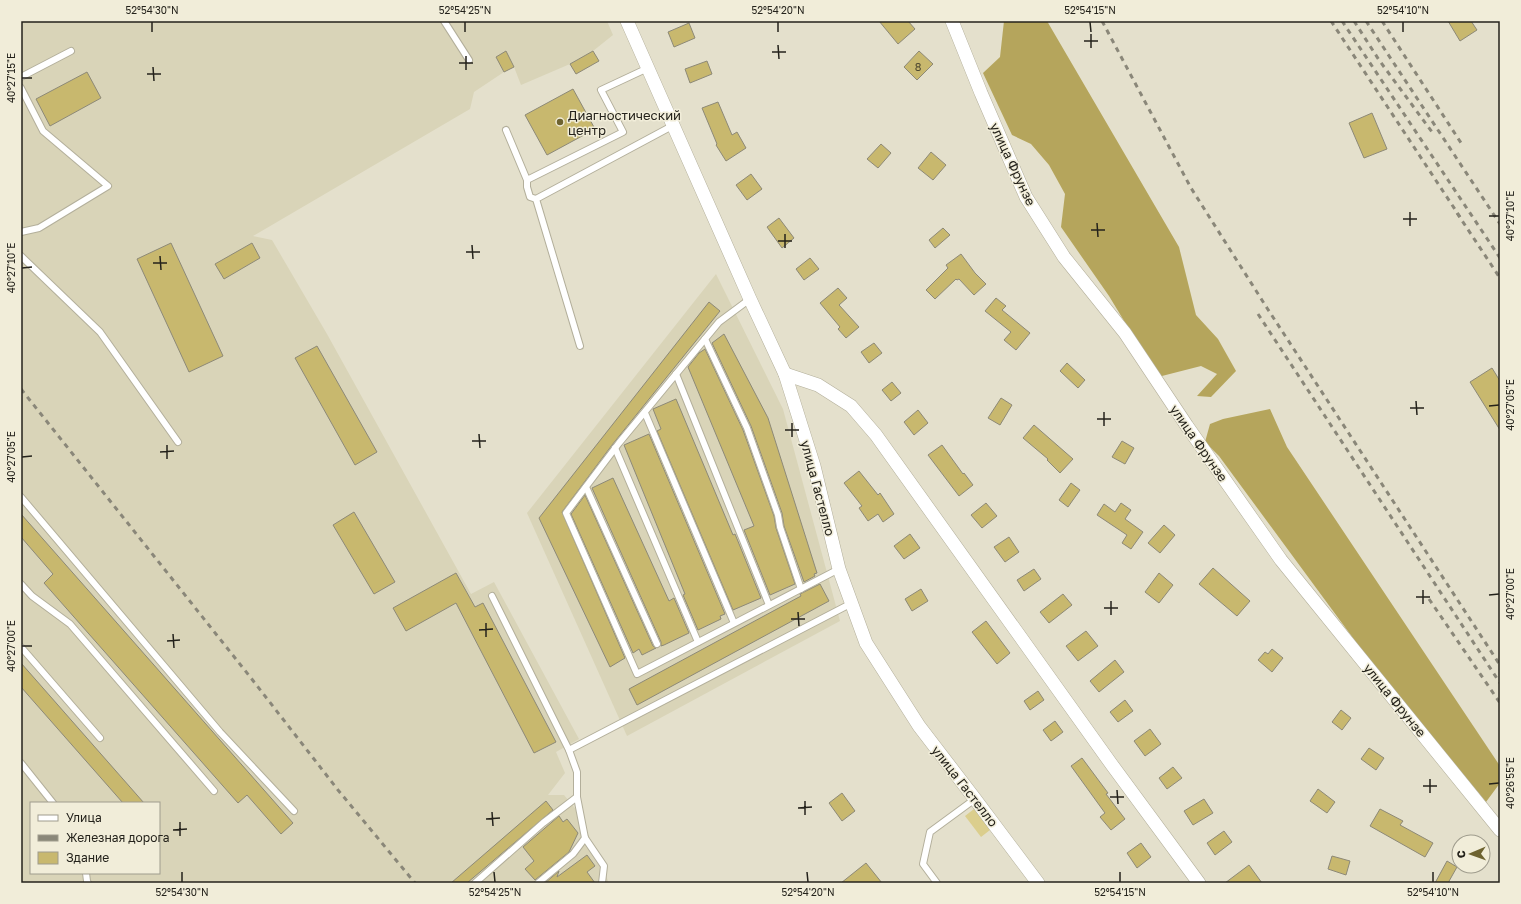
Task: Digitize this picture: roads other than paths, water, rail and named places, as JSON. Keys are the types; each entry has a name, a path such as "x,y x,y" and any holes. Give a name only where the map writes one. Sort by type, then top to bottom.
{"street":[{"name":"улица Гастелло","path":"628,21 784,374 814,466 839,569 866,643 919,726 1038,883"},
{"name":"улица Фрунзе","path":"952,21 1026,197 1064,257 1125,333 1187,426 1281,560 1500,830"},
{"path":"784,374 818,385 851,406 876,435 1112,765 1199,883"}],"lane":[{"path":"444,21 469,60"},
{"path":"21,77 72,51"},
{"path":"527,180 623,132 601,90 648,68"},
{"path":"21,88 43,130 108,186 39,228 21,232"},
{"path":"506,130 527,180 527,187 530,197 536,199 674,125"},
{"path":"536,199 580,346"},
{"path":"21,256 100,332 178,442"},
{"path":"750,299 719,322 615,448 566,513 637,674 839,569"},
{"path":"705,339 748,428 778,515 780,527 801,589"},
{"path":"676,374 769,605"},
{"path":"645,413 734,623"},
{"path":"615,448 698,642"},
{"path":"586,487 657,644"},
{"path":"21,497 220,732 294,811"},
{"path":"21,584 32,596 70,624 214,791"},
{"path":"492,596 569,750 577,772 577,797 585,838 604,866 602,883"},
{"path":"569,750 852,603"},
{"path":"21,647 100,738"},
{"path":"21,763 53,802"},
{"path":"475,883 543,823 577,797"},
{"path":"937,883 923,864 930,832 975,799"},
{"path":"538,883 573,854 585,838"}],"railway":[{"path":"1102,21 1191,188 1267,308 1500,665"},
{"path":"1331,21 1460,217"},
{"path":"1342,21 1500,258"},
{"path":"1354,21 1379,60 1432,132"},
{"path":"1366,21 1500,224"},
{"path":"1382,21 1463,146"},
{"path":"1457,213 1500,278"},
{"path":"1258,314 1500,683"},
{"path":"21,389 251,678 338,790 415,883"},
{"path":"1429,599 1500,703"}],"place":[{"name":"Диагностический центр","path":"560,122"}]}
